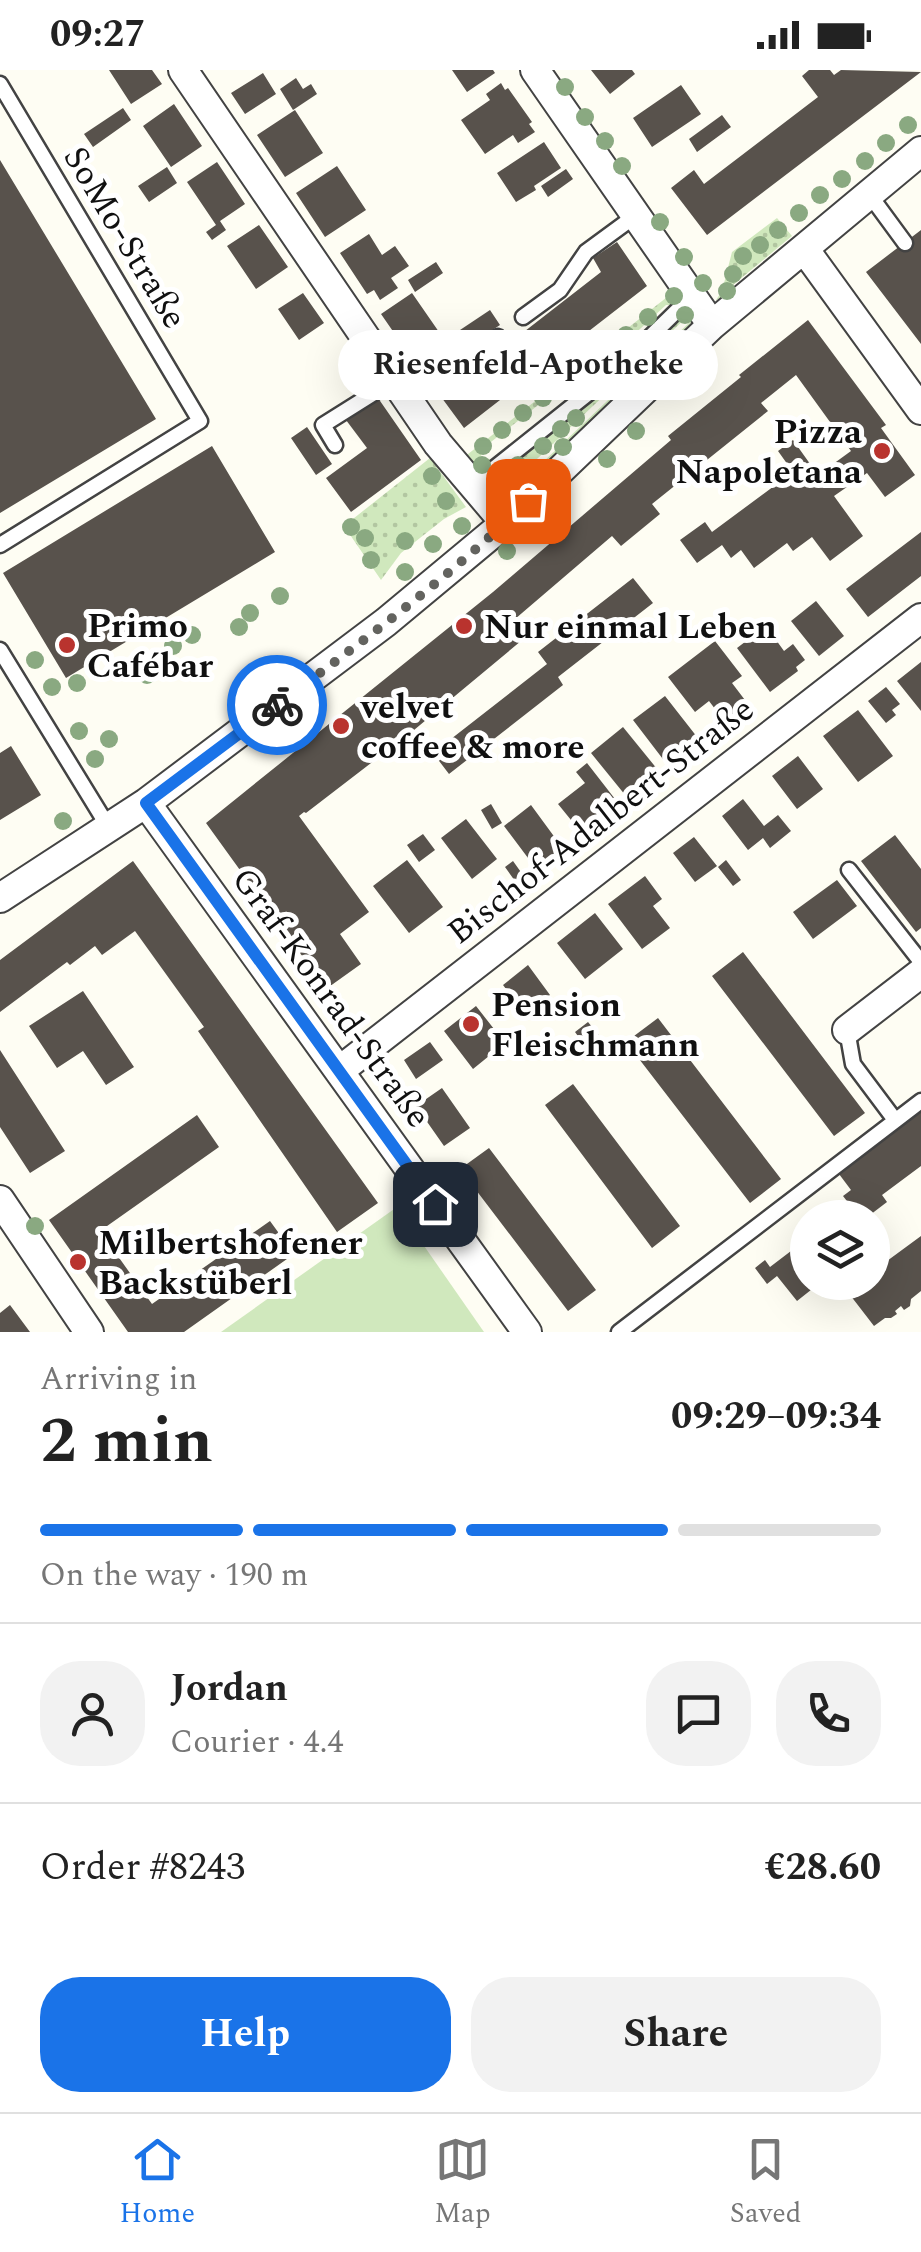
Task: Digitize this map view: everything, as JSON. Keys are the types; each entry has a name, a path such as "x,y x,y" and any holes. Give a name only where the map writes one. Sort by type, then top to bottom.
{"street":[{"path":"183,70 438,444 506,524"},
{"path":"535,70 712,325"},
{"path":"0,898 146,803 386,622 506,524 712,325 921,152"},
{"path":"804,250 921,410"},
{"name":"Bischof-Adalbert-Straße","path":"339,1071 914,624"},
{"name":"Graf-Konrad-Straße","path":"146,803 527,1332"},
{"path":"847,1030 921,973"},
{"path":"0,1200 90,1332"}],"lane":[{"name":"SoMo-Straße","path":"0,84 200,421 0,545"},
{"path":"868,193 904,243"},
{"path":"523,317 560,290 586,252 636,216"},
{"path":"472,486 610,376 692,296"},
{"path":"336,445 322,425 444,349 455,351 464,360 498,337"},
{"path":"0,650 109,828"},
{"path":"850,870 921,962"},
{"path":"847,1030 853,1064 895,1120"},
{"path":"618,1332 921,1101"}],"green space":[{"path":"777,218 792,236 733,285 733,295 716,300 732,252"},
{"path":"676,290 679,294 674,305 666,305 615,352 615,361 608,368 588,366 482,449 481,458 495,460 475,472 463,458"},
{"path":"683,313 690,314 518,477 493,492 488,480 591,400"},
{"path":"692,320 688,332 521,489 508,497 498,495 519,485"},
{"path":"430,458 466,507 401,553 381,580 344,526"},
{"path":"397,1207 484,1332 221,1332"}],"building":[{"path":"109,70 152,70 162,84 131,104"},
{"path":"452,70 493,70 495,73 467,92"},
{"path":"591,70 632,70 635,74 610,94"},
{"path":"809,70 830,70 834,75 841,70 921,72 707,235 671,188 694,170 704,184 818,97 802,76"},
{"path":"263,73 276,94 245,114 231,93"},
{"path":"296,78 303,89 311,84 317,94 293,110 280,89"},
{"path":"501,83 532,122 529,124 535,132 518,143 513,135 485,154 461,120 490,100 486,94"},
{"path":"681,85 701,114 652,147 633,118"},
{"path":"174,104 202,146 171,167 143,126"},
{"path":"123,108 131,120 93,147 84,134"},
{"path":"295,110 323,153 285,177 257,135"},
{"path":"722,115 731,127 697,152 689,139"},
{"path":"544,142 561,168 516,202 497,173"},
{"path":"0,160 156,419 0,513"},
{"path":"217,162 245,204 220,221 226,230 212,240 206,232 216,225 187,182"},
{"path":"337,166 366,210 325,237 296,193"},
{"path":"167,167 177,183 149,202 138,186"},
{"path":"566,169 573,179 548,197 541,186"},
{"path":"259,225 288,267 256,289 227,246"},
{"path":"921,230 921,344 866,272"},
{"path":"369,234 382,255 395,246 409,266 391,278 398,288 380,300 374,290 367,294 340,253"},
{"path":"617,242 647,286 464,428 422,371 449,353 467,376 601,272 593,258"},
{"path":"436,262 443,273 415,292 408,280"},
{"path":"303,293 324,323 299,340 278,309"},
{"path":"412,293 439,332 408,353 381,314"},
{"path":"490,310 500,325 464,349 454,334"},
{"path":"808,320 886,425 881,428 915,475 885,497 867,473 834,496 863,536 830,561 812,537 793,551 787,543 754,568 741,550 731,558 722,545 697,563 680,540 705,522 712,532 793,472 778,451 793,440 818,475 851,451 796,375 761,403 768,411 652,504 660,514 621,546 612,536 515,619 521,626 513,633 521,641 414,730 299,816 369,912 340,934 361,964 326,989 206,823 493,592 671,440 668,436"},
{"path":"378,398 421,460 351,512 326,478 367,448 346,420"},
{"path":"307,427 332,464 316,475 291,438"},
{"path":"212,446 275,552 66,678 3,573"},
{"path":"921,532 921,576 868,617 846,589"},
{"path":"633,578 653,603 558,677 563,685 449,774 433,753 547,664 538,652"},
{"path":"816,601 844,636 819,656 791,621"},
{"path":"766,626 784,651 793,644 805,660 796,667 798,671 770,692 737,648"},
{"path":"715,641 742,676 732,683 751,708 728,726 709,701 695,712 668,677"},
{"path":"921,662 921,711 897,681"},
{"path":"886,687 900,704 892,710 896,715 886,723 868,701"},
{"path":"665,696 701,742 669,767 633,720"},
{"path":"858,710 893,756 858,782 823,736"},
{"path":"623,727 662,775 630,801 591,753"},
{"path":"11,746 41,795 0,820 0,753"},
{"path":"798,756 823,789 797,809 772,776"},
{"path":"587,763 615,799 604,808 610,816 584,836 558,804 585,783 576,772"},
{"path":"743,799 764,826 778,815 791,831 770,848 763,838 748,850 722,816"},
{"path":"491,804 502,823 492,829 481,810"},
{"path":"531,805 564,850 537,870 504,826"},
{"path":"466,819 497,859 472,879 441,838"},
{"path":"423,834 435,850 419,862 407,845"},
{"path":"895,835 921,869 921,928 916,932 861,861"},
{"path":"694,837 717,866 695,882 673,853"},
{"path":"407,860 443,907 409,933 373,886"},
{"path":"726,860 741,880 733,886 718,867"},
{"path":"133,861 378,1203 337,1232 198,1031 204,1027 135,931 102,955 95,946 70,965 67,962 0,1012 0,960"},
{"path":"513,861 528,882 520,888 505,867"},
{"path":"645,876 662,899 653,906 670,928 642,949 608,904"},
{"path":"837,880 857,906 813,939 793,912"},
{"path":"595,913 623,949 585,979 557,943"},
{"path":"743,952 865,1113 834,1136 712,976"},
{"path":"528,965 550,995 525,1014 503,985"},
{"path":"83,991 134,1067 106,1085 83,1051 57,1068 29,1026"},
{"path":"476,1006 505,1043 473,1069 444,1031"},
{"path":"658,1018 781,1179 750,1203 626,1042"},
{"path":"588,1022 602,1039 588,1050 575,1032"},
{"path":"430,1042 443,1060 416,1079 404,1060"},
{"path":"0,1050 65,1151 30,1173 0,1127"},
{"path":"573,1084 680,1226 652,1248 545,1105"},
{"path":"442,1088 470,1128 444,1146 416,1106"},
{"path":"921,1112 921,1166 882,1195 886,1200 846,1200 843,1196 851,1190 839,1174"},
{"path":"197,1115 219,1147 100,1231 152,1304 270,1221 294,1254 184,1332 128,1332 49,1220"},
{"path":"489,1148 596,1290 568,1311 460,1169"},
{"path":"921,1236 921,1291 911,1299 910,1306 904,1310 901,1306 895,1311 897,1314 874,1326 854,1300 890,1300 890,1259"},
{"path":"790,1252 790,1292 777,1276 767,1284 755,1268 765,1260 770,1267"},
{"path":"10,1305 30,1332 0,1332 0,1313"}],"way so far":[{"path":"277,705 386,622 506,524 528,501"}],"place":[{"name":"Pizza Napoletana","path":"882,451"},
{"name":"Riesenfeld-Apotheke","path":"528,501"},
{"name":"Nur einmal Leben","path":"464,626"},
{"name":"Primo Cafébar","path":"67,645"},
{"name":"velvet coffee & more","path":"341,726"},
{"name":"Pension Fleischmann","path":"471,1024"},
{"name":"Milbertshofener Backstüberl","path":"78,1262"}],"route":[{"path":"277,705 146,803 435,1204"}]}
